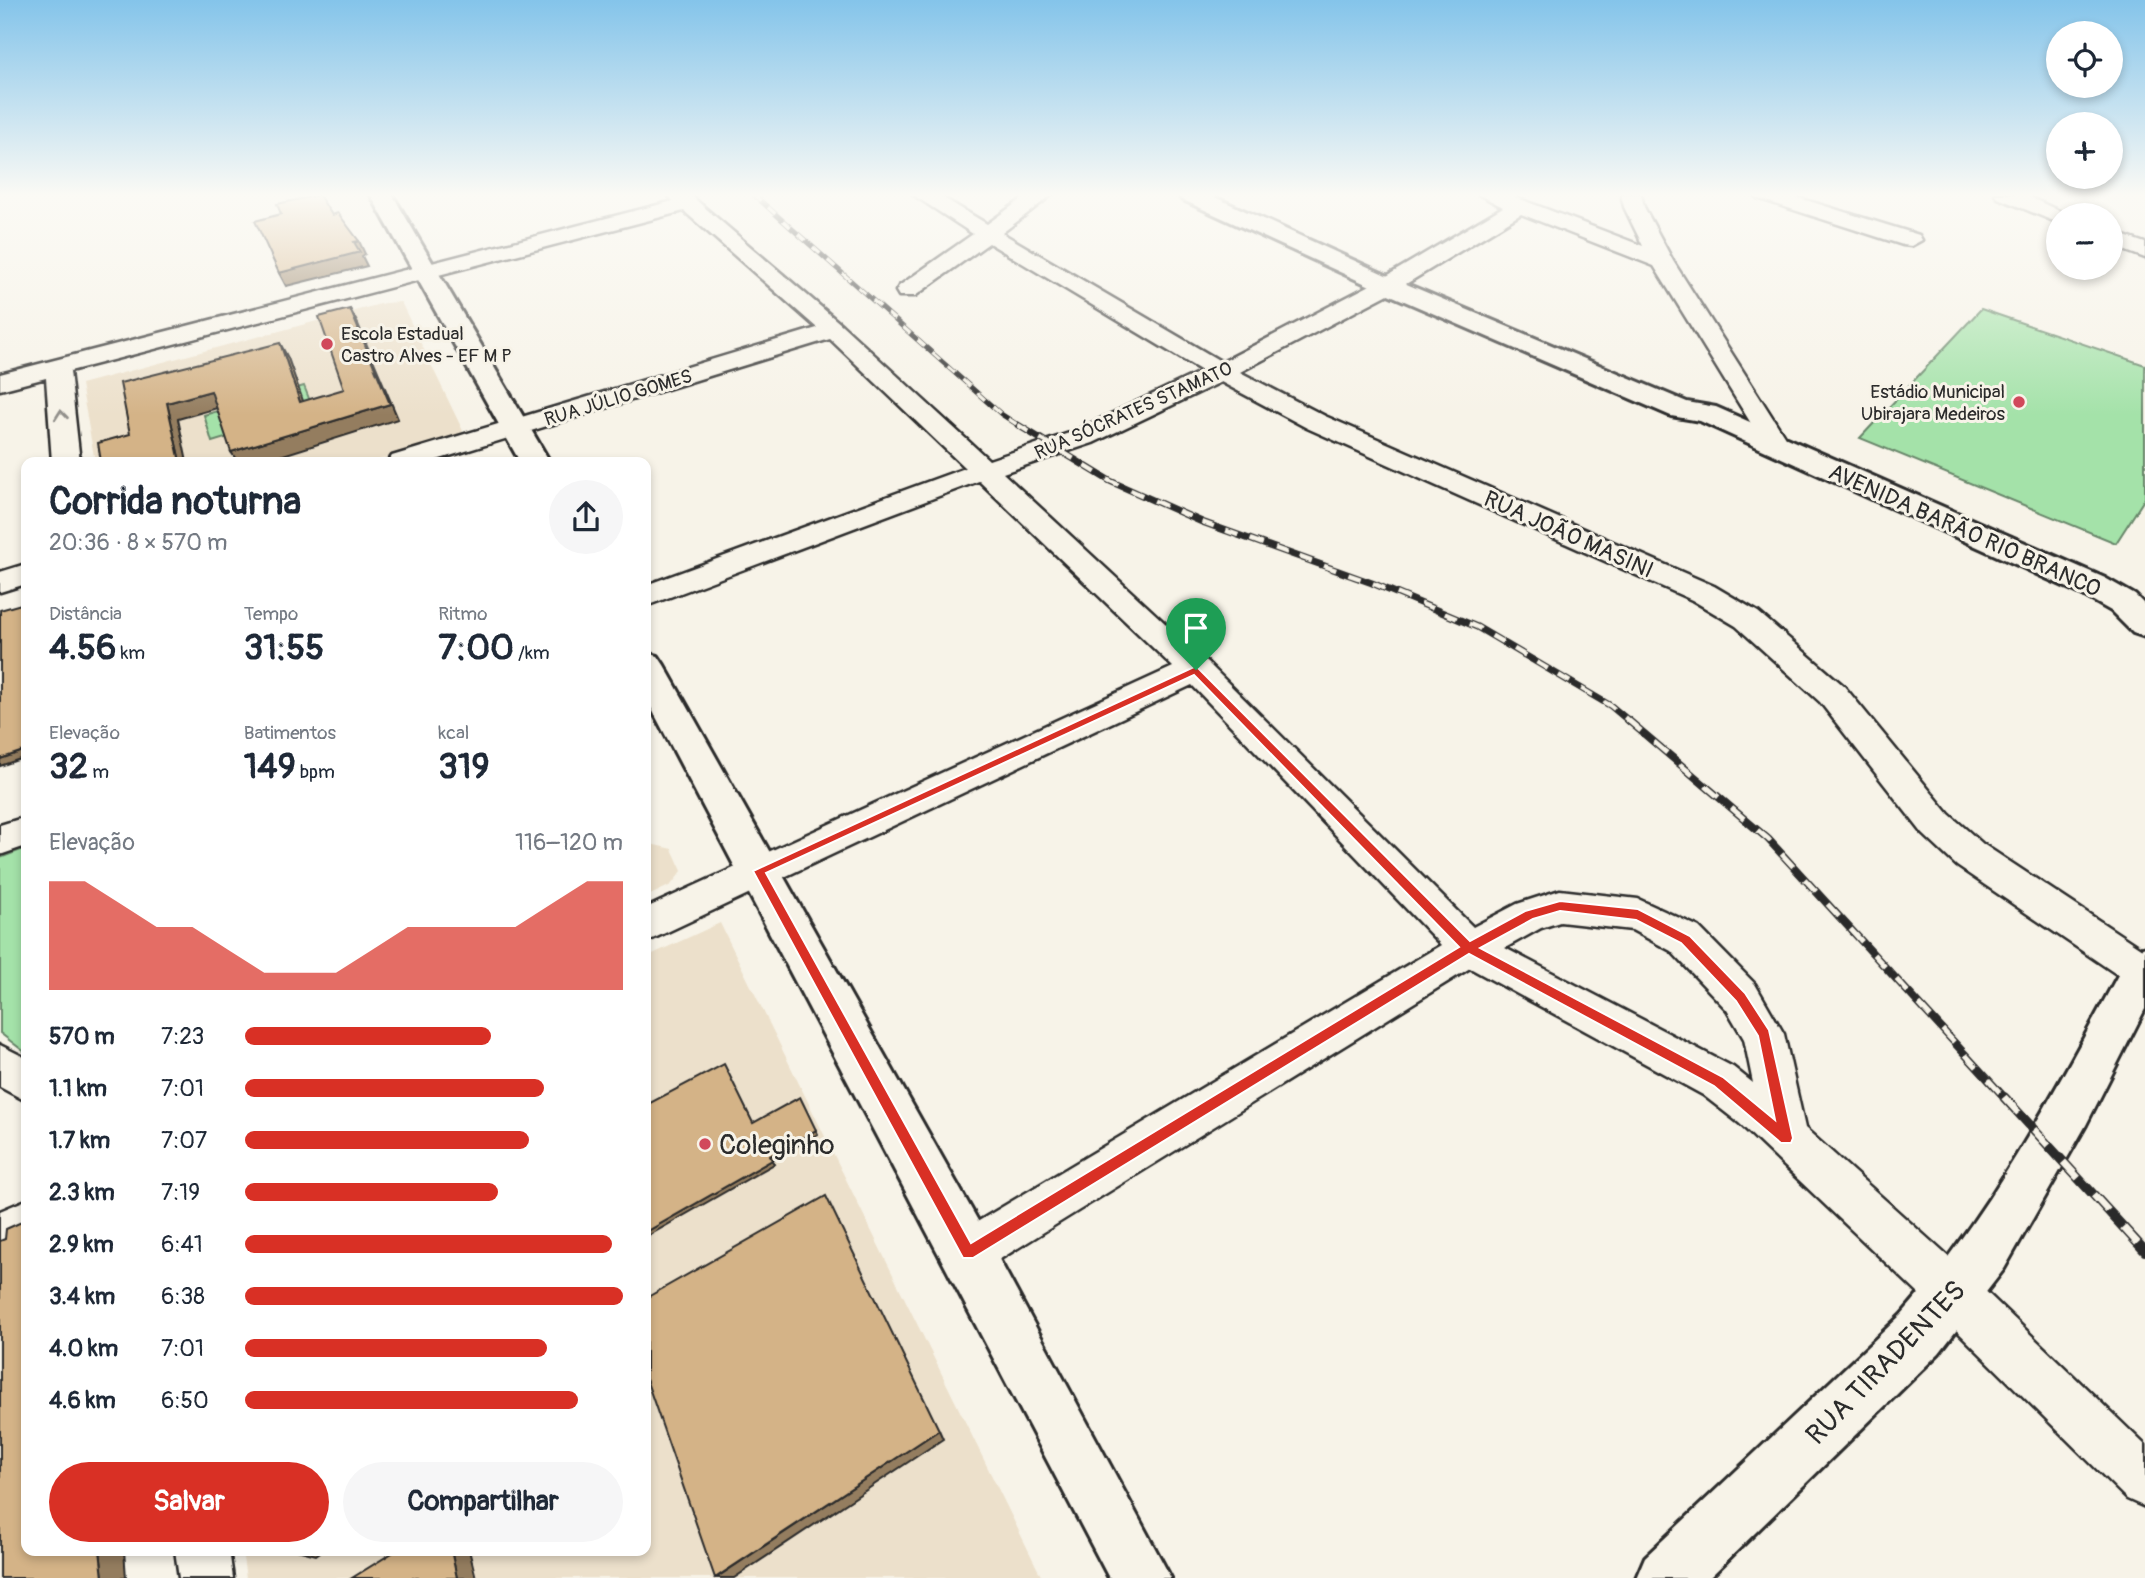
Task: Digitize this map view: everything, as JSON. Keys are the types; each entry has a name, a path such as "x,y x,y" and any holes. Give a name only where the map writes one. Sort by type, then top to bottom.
{"street":[{"path":"423,268 532,457"},
{"path":"0,382 441,268"},
{"path":"762,268 834,330 1196,670 1469,948 1718,1081 1786,1138 1956,1296 2145,1480"},
{"path":"907,291 939,268"},
{"name":"RUA JOÃO MASINI","path":"1047,268 1221,372 1316,422 1703,593 1748,619 1832,694 1936,824 1970,855 2144,969"},
{"path":"1367,268 1397,280"},
{"path":"1373,268 1397,280"},
{"name":"RUA SÓCRATES STAMATO","path":"651,594 984,470 1055,449 1221,372 1417,268"},
{"path":"1666,268 1777,445"},
{"name":"AVENIDA BARÃO RIO BRANCO","path":"1397,280 1681,410 1706,413 2093,586 2123,603 2145,625"},
{"name":"RUA JÚLIO GOMES","path":"419,457 834,330"},
{"path":"57,368 66,457"},
{"path":"0,582 21,576"},
{"path":"651,924 759,871 1196,670"},
{"path":"651,674 968,1253 1141,1578"},
{"path":"0,840 21,833"},
{"path":"968,1253 1469,948 1530,915 1560,906 1638,915 1685,939 1741,997 1764,1034 1786,1138"},
{"name":"RUA TIRADENTES","path":"1666,1578 1911,1343 1956,1296 2049,1149 2144,969"},
{"path":"0,1064 21,1078"},
{"path":"0,1235 21,1225"},
{"path":"203,1556 206,1578"}],"shaded area":[{"name":"Escola Estadual Castro Alves - EF M P","path":"401,302 463,431 459,436 389,457 94,457 81,384 384,303"},
{"path":"651,844 672,849 682,871 671,885 651,895"},
{"path":"720,923 1042,1578 246,1578 243,1556 651,1556 651,955"}],"green space":[{"name":"Estádio Municipal Ubirajara Medeiros","path":"1981,309 2145,365 2145,498 2116,543 1860,438"},
{"path":"304,386 314,411 212,442 204,415"},
{"path":"21,850 21,1049 0,1033 0,858"}],"building":[{"path":"277,268 300,268 279,273"},
{"path":"350,309 390,404 231,452 211,391 167,403 179,457 100,457 98,443 130,434 120,383 280,343 300,402 344,389 319,317"},
{"path":"21,604 21,752 0,759 0,610"},
{"name":"Coleginho","path":"724,1064 753,1123 800,1097 816,1130 770,1156 772,1160 651,1229 651,1102"},
{"path":"826,1196 939,1430 715,1578 651,1393 651,1295"},
{"path":"21,1222 21,1556 101,1556 103,1578 0,1578 0,1241 5,1239 6,1229"},
{"path":"387,1556 452,1556 457,1578 352,1578"}],"railway":[{"path":"836,268 1001,414 1021,427"},
{"path":"1018,425 1110,481 1202,522 1372,583 1477,627 1611,706 1630,722"},
{"path":"1628,720 1768,839 2006,1099"},
{"path":"2004,1097 2145,1251"}],"place":[{"name":"Escola Estadual Castro Alves - EF M P","path":"327,344"},
{"name":"Estádio Municipal Ubirajara Medeiros","path":"2019,402"},
{"name":"Coleginho","path":"705,1144"}],"route":[{"path":"1196,670 759,871 968,1253 1469,948 1718,1081 1754,1108 1786,1138 1764,1034 1741,997 1685,939 1638,915 1560,906 1530,915 1469,948 1196,670"}]}
